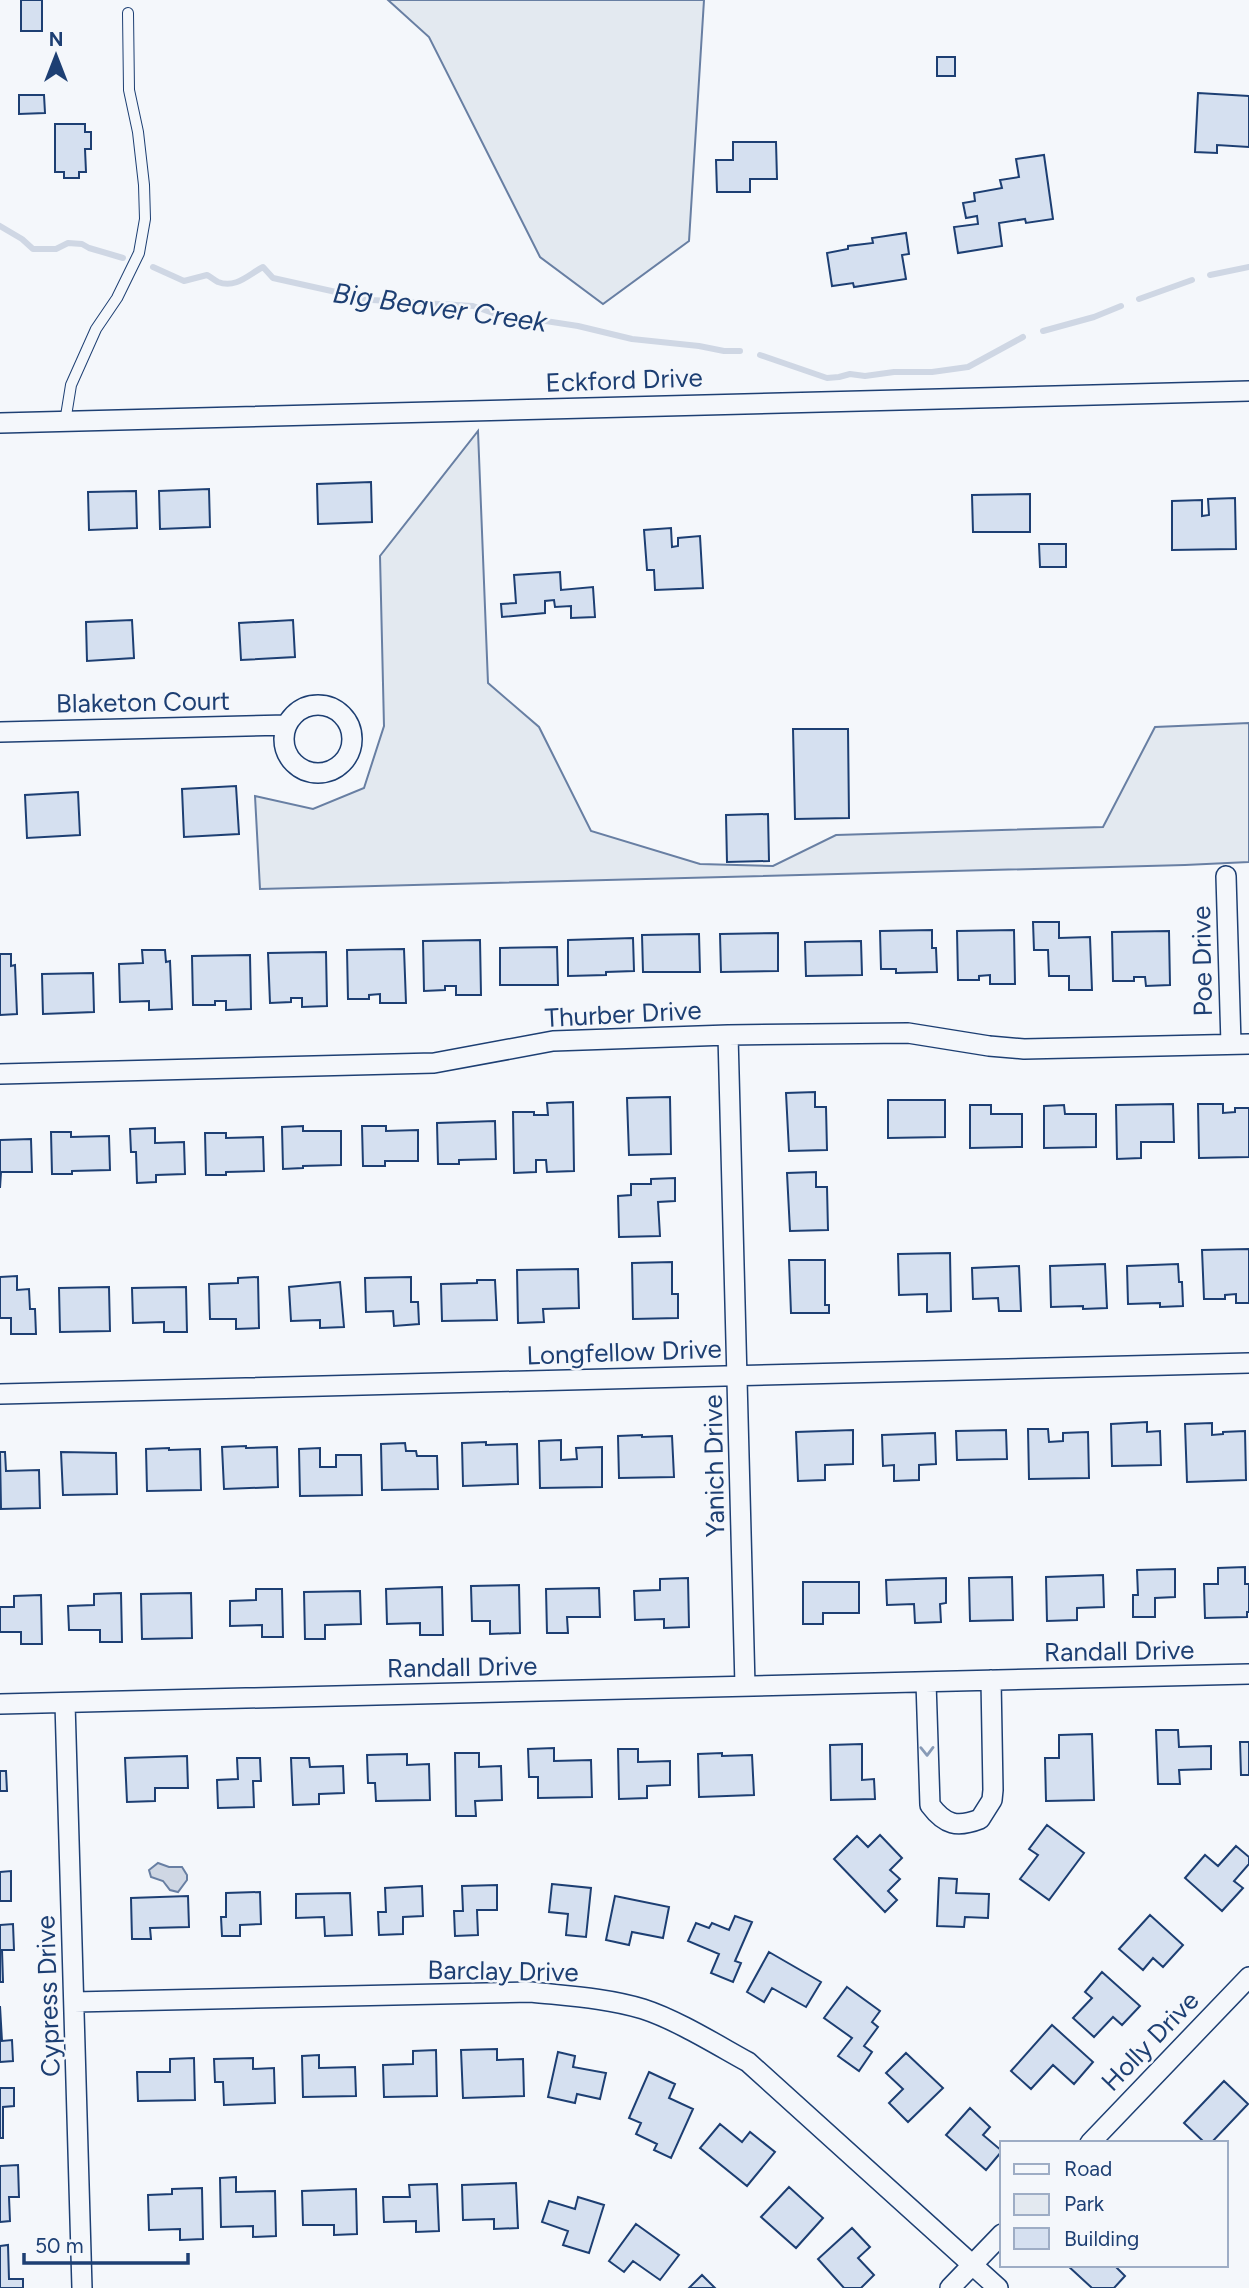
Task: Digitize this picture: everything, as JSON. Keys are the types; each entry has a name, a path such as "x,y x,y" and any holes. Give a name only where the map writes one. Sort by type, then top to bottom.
{"street":[{"name":"Eckford Drive","path":"0,423 1249,391"},
{"name":"Blaketon Court","path":"0,732 287,725"},
{"name":"Poe Drive","path":"1226,876 1240,1044"},
{"name":"Thurber Drive","path":"0,1074 434,1063 553,1041 729,1035 908,1033 1024,1049 1240,1044"},
{"name":"Yanich Drive","path":"729,1035 745,1686"},
{"name":"Longfellow Drive","path":"0,1394 1249,1363"},
{"name":"Randall Drive","path":"0,1704 1249,1674"},
{"path":"926,1682 930,1805 947,1822 958,1824 980,1819 992,1800 991,1680"},
{"name":"Cypress Drive","path":"65,1703 82,2288"},
{"name":"Holly Drive","path":"1092,2141 1249,1977"},
{"name":"Barclay Drive","path":"74,2002 531,1993 578,1997 643,2009 704,2037 748,2062 998,2288"},
{"path":"950,2288 1000,2236"}],"lane":[{"path":"65,422 71,385 96,329 117,298 139,253 145,219 138,132 129,90 128,13"}],"green space":[{"path":"388,0 704,0 689,241 603,304 540,257 429,37"},
{"path":"478,431 488,683 539,727 591,831 700,864 773,866 836,835 1103,827 1155,727 1249,723 1249,862 260,889 255,796 313,809 364,788 384,726 380,556"}],"shaded area":[{"path":"158,1863 169,1867 182,1867 187,1880 178,1892 170,1890 163,1881 151,1877 149,1870"}],"building":[{"path":"21,0 42,0 42,31 21,31"},
{"path":"937,57 955,57 955,76 937,76"},
{"path":"1198,93 1249,96 1249,147 1217,145 1217,153 1195,152"},
{"path":"19,95 44,95 45,113 19,114"},
{"path":"55,124 85,124 85,132 91,132 91,149 85,149 86,172 79,172 79,178 64,178 64,172 55,172"},
{"path":"733,142 776,142 777,179 750,179 750,192 717,192 716,160 733,160"},
{"path":"1044,155 1053,219 999,223 1002,246 958,253 954,227 978,224 977,216 966,218 963,203 975,201 974,193 1002,188 1000,180 1019,177 1016,159"},
{"path":"906,233 909,254 902,255 906,279 854,287 853,283 832,286 827,253 848,249 848,246 873,243 872,238"},
{"path":"371,482 372,522 318,524 317,484"},
{"path":"209,489 210,527 160,529 159,491"},
{"path":"136,491 137,528 89,530 88,492"},
{"path":"1030,494 1030,532 973,532 972,495"},
{"path":"1235,498 1236,549 1172,550 1172,501 1202,500 1202,516 1209,515 1208,499"},
{"path":"671,528 672,547 678,546 678,538 700,536 703,588 655,590 654,570 647,570 644,530"},
{"path":"1039,544 1066,544 1066,567 1040,567"},
{"path":"560,572 561,590 593,587 595,617 571,618 571,606 555,607 554,600 545,601 545,613 502,617 501,604 516,603 514,575"},
{"path":"132,620 134,658 87,661 86,622"},
{"path":"293,620 295,657 241,660 239,623"},
{"path":"793,729 848,729 849,818 795,819"},
{"path":"236,786 239,834 184,837 182,789"},
{"path":"78,792 80,835 27,838 25,795"},
{"path":"768,814 769,861 727,862 726,815"},
{"path":"1033,922 1059,922 1059,938 1090,937 1092,990 1069,990 1069,976 1049,976 1048,950 1034,950"},
{"path":"932,930 932,948 936,948 937,972 896,973 896,969 881,969 880,931"},
{"path":"1014,930 1015,984 990,984 990,975 979,976 979,980 958,980 957,931"},
{"path":"1169,931 1170,985 1146,986 1145,977 1134,977 1134,981 1113,981 1112,932"},
{"path":"778,933 778,971 721,972 720,934"},
{"path":"699,934 700,972 643,972 642,935"},
{"path":"633,938 634,971 568,976 568,940"},
{"path":"480,940 481,995 456,995 456,986 445,986 445,990 424,991 423,941"},
{"path":"861,941 862,975 806,976 805,942"},
{"path":"557,947 558,985 500,985 500,948"},
{"path":"404,949 406,1003 380,1003 380,994 369,995 369,999 348,999 347,950"},
{"path":"142,950 165,950 166,962 170,961 172,1009 149,1010 149,1001 120,1002 119,964 143,963"},
{"path":"326,952 327,1006 302,1007 302,998 291,998 291,1002 270,1003 268,953"},
{"path":"0,954 11,954 11,966 15,965 17,1014 0,1015"},
{"path":"250,955 251,1009 226,1010 226,1001 215,1001 215,1005 193,1005 192,956"},
{"path":"93,973 94,1012 43,1014 42,974"},
{"path":"815,1092 815,1107 826,1107 827,1150 789,1151 786,1093"},
{"path":"670,1097 671,1154 629,1155 627,1098"},
{"path":"888,1100 945,1100 945,1137 888,1138"},
{"path":"573,1102 574,1171 547,1172 546,1160 536,1160 536,1172 514,1173 513,1112 548,1115 547,1103"},
{"path":"1173,1104 1174,1142 1141,1142 1141,1158 1117,1159 1116,1105"},
{"path":"1198,1104 1223,1104 1223,1113 1235,1112 1235,1108 1249,1108 1249,1157 1199,1158"},
{"path":"970,1105 991,1105 991,1114 1022,1114 1022,1147 970,1148"},
{"path":"1064,1105 1065,1114 1096,1114 1096,1147 1044,1148 1044,1106"},
{"path":"495,1121 496,1159 459,1160 459,1164 438,1164 437,1123"},
{"path":"303,1126 303,1131 341,1131 341,1165 283,1169 282,1127"},
{"path":"362,1126 386,1126 386,1131 418,1130 418,1161 385,1161 385,1166 363,1166"},
{"path":"155,1128 155,1143 184,1142 185,1174 156,1175 156,1182 137,1183 136,1152 131,1152 130,1129"},
{"path":"51,1132 71,1132 71,1137 109,1136 110,1170 52,1174"},
{"path":"205,1133 226,1133 226,1138 263,1137 264,1171 206,1175"},
{"path":"31,1139 32,1172 1,1172 0,1188 0,1140"},
{"path":"816,1172 816,1187 827,1187 828,1230 790,1231 787,1173"},
{"path":"675,1178 675,1201 658,1202 660,1236 619,1237 618,1196 631,1195 631,1184 651,1184 651,1179"},
{"path":"1249,1249 1249,1303 1236,1303 1236,1294 1225,1295 1225,1299 1204,1299 1202,1250"},
{"path":"950,1253 951,1311 927,1312 927,1294 899,1295 898,1254"},
{"path":"789,1260 825,1260 825,1305 829,1305 829,1313 791,1313"},
{"path":"672,1262 672,1294 678,1294 678,1318 633,1319 632,1263"},
{"path":"1105,1264 1107,1308 1051,1307 1050,1266"},
{"path":"1178,1264 1183,1306 1160,1307 1160,1303 1128,1304 1127,1266"},
{"path":"1019,1266 1021,1311 999,1311 998,1298 973,1299 972,1268"},
{"path":"578,1269 579,1308 543,1309 544,1322 518,1323 517,1270"},
{"path":"17,1276 17,1290 29,1289 30,1309 35,1309 36,1334 11,1334 11,1318 0,1318 0,1277"},
{"path":"258,1277 259,1328 236,1329 236,1319 210,1319 209,1284 238,1283 238,1278"},
{"path":"411,1277 411,1302 418,1302 419,1324 394,1326 393,1311 366,1312 365,1278"},
{"path":"477,1280 495,1280 497,1320 442,1321 441,1284 477,1283"},
{"path":"340,1282 344,1327 320,1328 320,1320 291,1321 289,1287"},
{"path":"109,1287 110,1331 60,1332 59,1288"},
{"path":"186,1287 187,1332 164,1332 164,1322 133,1323 132,1288"},
{"path":"1147,1422 1147,1432 1160,1431 1161,1465 1112,1466 1111,1424"},
{"path":"1212,1423 1212,1435 1245,1431 1246,1480 1187,1482 1185,1424"},
{"path":"1028,1429 1048,1429 1049,1442 1063,1441 1063,1433 1088,1432 1089,1478 1029,1479"},
{"path":"853,1430 853,1464 825,1465 825,1480 798,1481 796,1432"},
{"path":"1006,1430 1007,1459 957,1460 956,1431"},
{"path":"935,1433 936,1464 919,1465 919,1480 894,1481 894,1465 883,1466 882,1435"},
{"path":"618,1436 672,1436 674,1477 619,1478"},
{"path":"561,1440 561,1460 577,1459 576,1448 602,1447 602,1487 540,1488 539,1441"},
{"path":"486,1442 486,1445 517,1444 518,1484 463,1486 462,1443"},
{"path":"405,1443 406,1451 416,1451 417,1456 437,1456 438,1489 382,1490 381,1444"},
{"path":"222,1447 277,1447 278,1487 224,1489"},
{"path":"320,1448 320,1467 336,1467 336,1455 361,1455 362,1495 300,1496 299,1449"},
{"path":"146,1449 200,1449 201,1490 147,1491"},
{"path":"0,1452 5,1452 6,1471 39,1470 40,1508 1,1509"},
{"path":"61,1452 116,1453 117,1494 63,1495"},
{"path":"1245,1567 1245,1584 1249,1584 1247,1617 1205,1618 1204,1584 1218,1584 1218,1568"},
{"path":"1175,1569 1175,1597 1155,1598 1155,1617 1133,1617 1133,1595 1138,1595 1137,1570"},
{"path":"1103,1575 1104,1607 1077,1608 1077,1620 1047,1621 1046,1577"},
{"path":"1012,1577 1013,1620 970,1621 969,1578"},
{"path":"688,1578 689,1627 664,1628 664,1619 635,1620 634,1591 660,1590 660,1579"},
{"path":"946,1578 946,1603 940,1604 941,1622 915,1623 914,1604 887,1605 886,1580"},
{"path":"803,1582 859,1582 859,1613 823,1613 823,1624 803,1624"},
{"path":"519,1585 520,1633 490,1634 490,1621 472,1621 471,1586"},
{"path":"442,1587 443,1635 420,1635 420,1623 387,1624 386,1589"},
{"path":"599,1588 600,1617 567,1617 568,1633 547,1633 546,1589"},
{"path":"256,1589 282,1589 283,1637 262,1637 262,1625 230,1626 230,1601 256,1600"},
{"path":"360,1591 361,1624 325,1625 325,1639 305,1639 304,1592"},
{"path":"121,1593 122,1642 100,1642 100,1630 69,1630 68,1606 94,1605 94,1594"},
{"path":"191,1593 192,1638 142,1639 141,1594"},
{"path":"41,1595 42,1644 21,1644 21,1632 0,1632 0,1607 14,1607 14,1596"},
{"path":"1156,1730 1178,1730 1179,1747 1211,1746 1211,1769 1179,1770 1180,1784 1158,1784"},
{"path":"1092,1734 1094,1800 1046,1801 1045,1758 1059,1758 1059,1735"},
{"path":"1240,1742 1249,1742 1249,1775 1241,1775"},
{"path":"862,1744 862,1780 874,1779 875,1799 831,1800 830,1745"},
{"path":"554,1748 554,1761 591,1760 592,1797 538,1798 538,1777 529,1777 528,1749"},
{"path":"618,1749 638,1749 638,1762 670,1761 670,1785 647,1786 647,1798 619,1799"},
{"path":"455,1753 479,1753 479,1767 501,1766 502,1800 475,1801 476,1816 456,1816"},
{"path":"722,1753 722,1756 752,1755 754,1795 699,1797 698,1754"},
{"path":"407,1754 407,1765 429,1764 430,1800 376,1801 375,1783 368,1783 367,1755"},
{"path":"187,1756 188,1788 155,1788 155,1801 127,1802 125,1758"},
{"path":"237,1758 260,1758 261,1781 253,1781 254,1807 218,1808 217,1780 238,1779"},
{"path":"291,1758 309,1758 310,1767 343,1766 344,1793 319,1794 319,1804 293,1805"},
{"path":"0,1771 6,1771 7,1791 0,1791"},
{"path":"1047,1825 1084,1853 1049,1900 1020,1879 1038,1855 1029,1849"},
{"path":"880,1835 902,1858 890,1870 900,1879 888,1891 897,1900 885,1912 834,1859 857,1836 868,1847"},
{"path":"1236,1846 1249,1857 1249,1864 1234,1881 1243,1888 1222,1911 1185,1878 1205,1855 1218,1866"},
{"path":"11,1871 11,1901 0,1901 0,1872"},
{"path":"939,1878 957,1879 956,1893 989,1894 988,1918 965,1917 964,1927 937,1926"},
{"path":"552,1884 591,1888 586,1937 566,1935 568,1914 549,1912"},
{"path":"497,1885 497,1910 477,1910 478,1935 455,1936 454,1911 463,1911 462,1886"},
{"path":"422,1886 423,1916 403,1917 403,1934 379,1935 378,1912 386,1912 385,1888"},
{"path":"260,1892 261,1924 240,1925 240,1936 222,1936 221,1917 226,1917 226,1893"},
{"path":"350,1893 352,1935 325,1936 324,1917 296,1918 296,1894"},
{"path":"188,1896 189,1927 150,1928 151,1939 132,1939 131,1898"},
{"path":"615,1896 669,1907 663,1938 632,1932 629,1945 606,1940"},
{"path":"1150,1915 1183,1945 1163,1967 1153,1958 1143,1970 1119,1949"},
{"path":"735,1916 752,1922 735,1961 741,1963 733,1982 711,1973 719,1954 688,1941 696,1923 709,1928 712,1923 729,1930"},
{"path":"13,1924 14,1950 2,1950 3,1982 0,1982 0,1925"},
{"path":"769,1952 821,1982 806,2007 772,1988 764,2002 747,1992"},
{"path":"1102,1972 1140,2006 1122,2025 1113,2017 1094,2037 1073,2018 1092,1998 1085,1992"},
{"path":"847,1987 880,2011 872,2022 878,2027 864,2046 872,2052 859,2071 838,2056 852,2038 824,2018"},
{"path":"0,2006 2,2041 12,2040 13,2061 0,2062"},
{"path":"1052,2025 1093,2062 1074,2084 1053,2065 1031,2089 1011,2071"},
{"path":"497,2049 497,2060 523,2059 524,2096 463,2098 461,2050"},
{"path":"436,2050 437,2096 384,2097 383,2065 413,2064 413,2051"},
{"path":"558,2052 575,2056 573,2067 606,2073 600,2099 577,2094 575,2103 548,2097"},
{"path":"906,2053 943,2088 908,2122 889,2103 903,2089 886,2073"},
{"path":"319,2055 319,2068 355,2067 356,2096 303,2097 302,2056"},
{"path":"194,2058 195,2100 138,2101 137,2072 170,2072 170,2059"},
{"path":"253,2058 253,2069 274,2068 275,2103 224,2105 223,2082 215,2082 214,2059"},
{"path":"649,2072 675,2084 669,2098 693,2109 671,2158 654,2150 657,2144 636,2134 641,2123 629,2118"},
{"path":"1224,2081 1248,2104 1213,2141 1203,2141 1184,2123"},
{"path":"0,2088 14,2088 14,2106 3,2107 3,2138 0,2138"},
{"path":"970,2108 990,2127 983,2135 1000,2149 1000,2153 986,2170 946,2135"},
{"path":"720,2124 742,2142 750,2132 775,2152 747,2186 700,2148"},
{"path":"18,2165 19,2197 9,2197 10,2221 0,2222 0,2166"},
{"path":"236,2177 236,2192 275,2191 276,2236 253,2237 253,2226 221,2227 220,2178"},
{"path":"516,2183 518,2228 494,2229 494,2219 463,2220 462,2185"},
{"path":"437,2184 439,2231 416,2232 416,2221 384,2222 383,2197 410,2197 409,2185"},
{"path":"789,2187 823,2218 796,2248 761,2217"},
{"path":"202,2188 203,2239 180,2240 180,2229 149,2230 148,2195 172,2194 172,2189"},
{"path":"356,2189 357,2234 334,2235 334,2225 303,2225 302,2191"},
{"path":"578,2197 604,2205 589,2253 563,2245 568,2231 542,2222 549,2201 575,2209"},
{"path":"636,2224 679,2255 660,2280 633,2261 624,2272 609,2261"},
{"path":"852,2228 870,2247 858,2258 874,2275 861,2288 844,2288 818,2259"},
{"path":"8,2245 9,2279 23,2279 23,2288 0,2288 0,2246"},
{"path":"1069,2267 1116,2267 1125,2276 1114,2288 1092,2288"},
{"path":"702,2275 715,2288 689,2288"}],"waterway":[{"name":"Big Beaver Creek","path":"0,226 33,249 56,249 68,243 82,244 123,258"},
{"name":"Big Beaver Creek","path":"153,267 184,281 207,275 225,284 242,280 263,267 273,278 372,300 473,306 493,313 578,326 632,339 740,351"},
{"name":"Big Beaver Creek","path":"1210,275 1249,267"},
{"name":"Big Beaver Creek","path":"1139,299 1192,280"},
{"name":"Big Beaver Creek","path":"1043,331 1094,317 1121,306"},
{"name":"Big Beaver Creek","path":"760,355 827,378 850,374 865,376 894,372 932,372 968,367 1023,337"}]}
